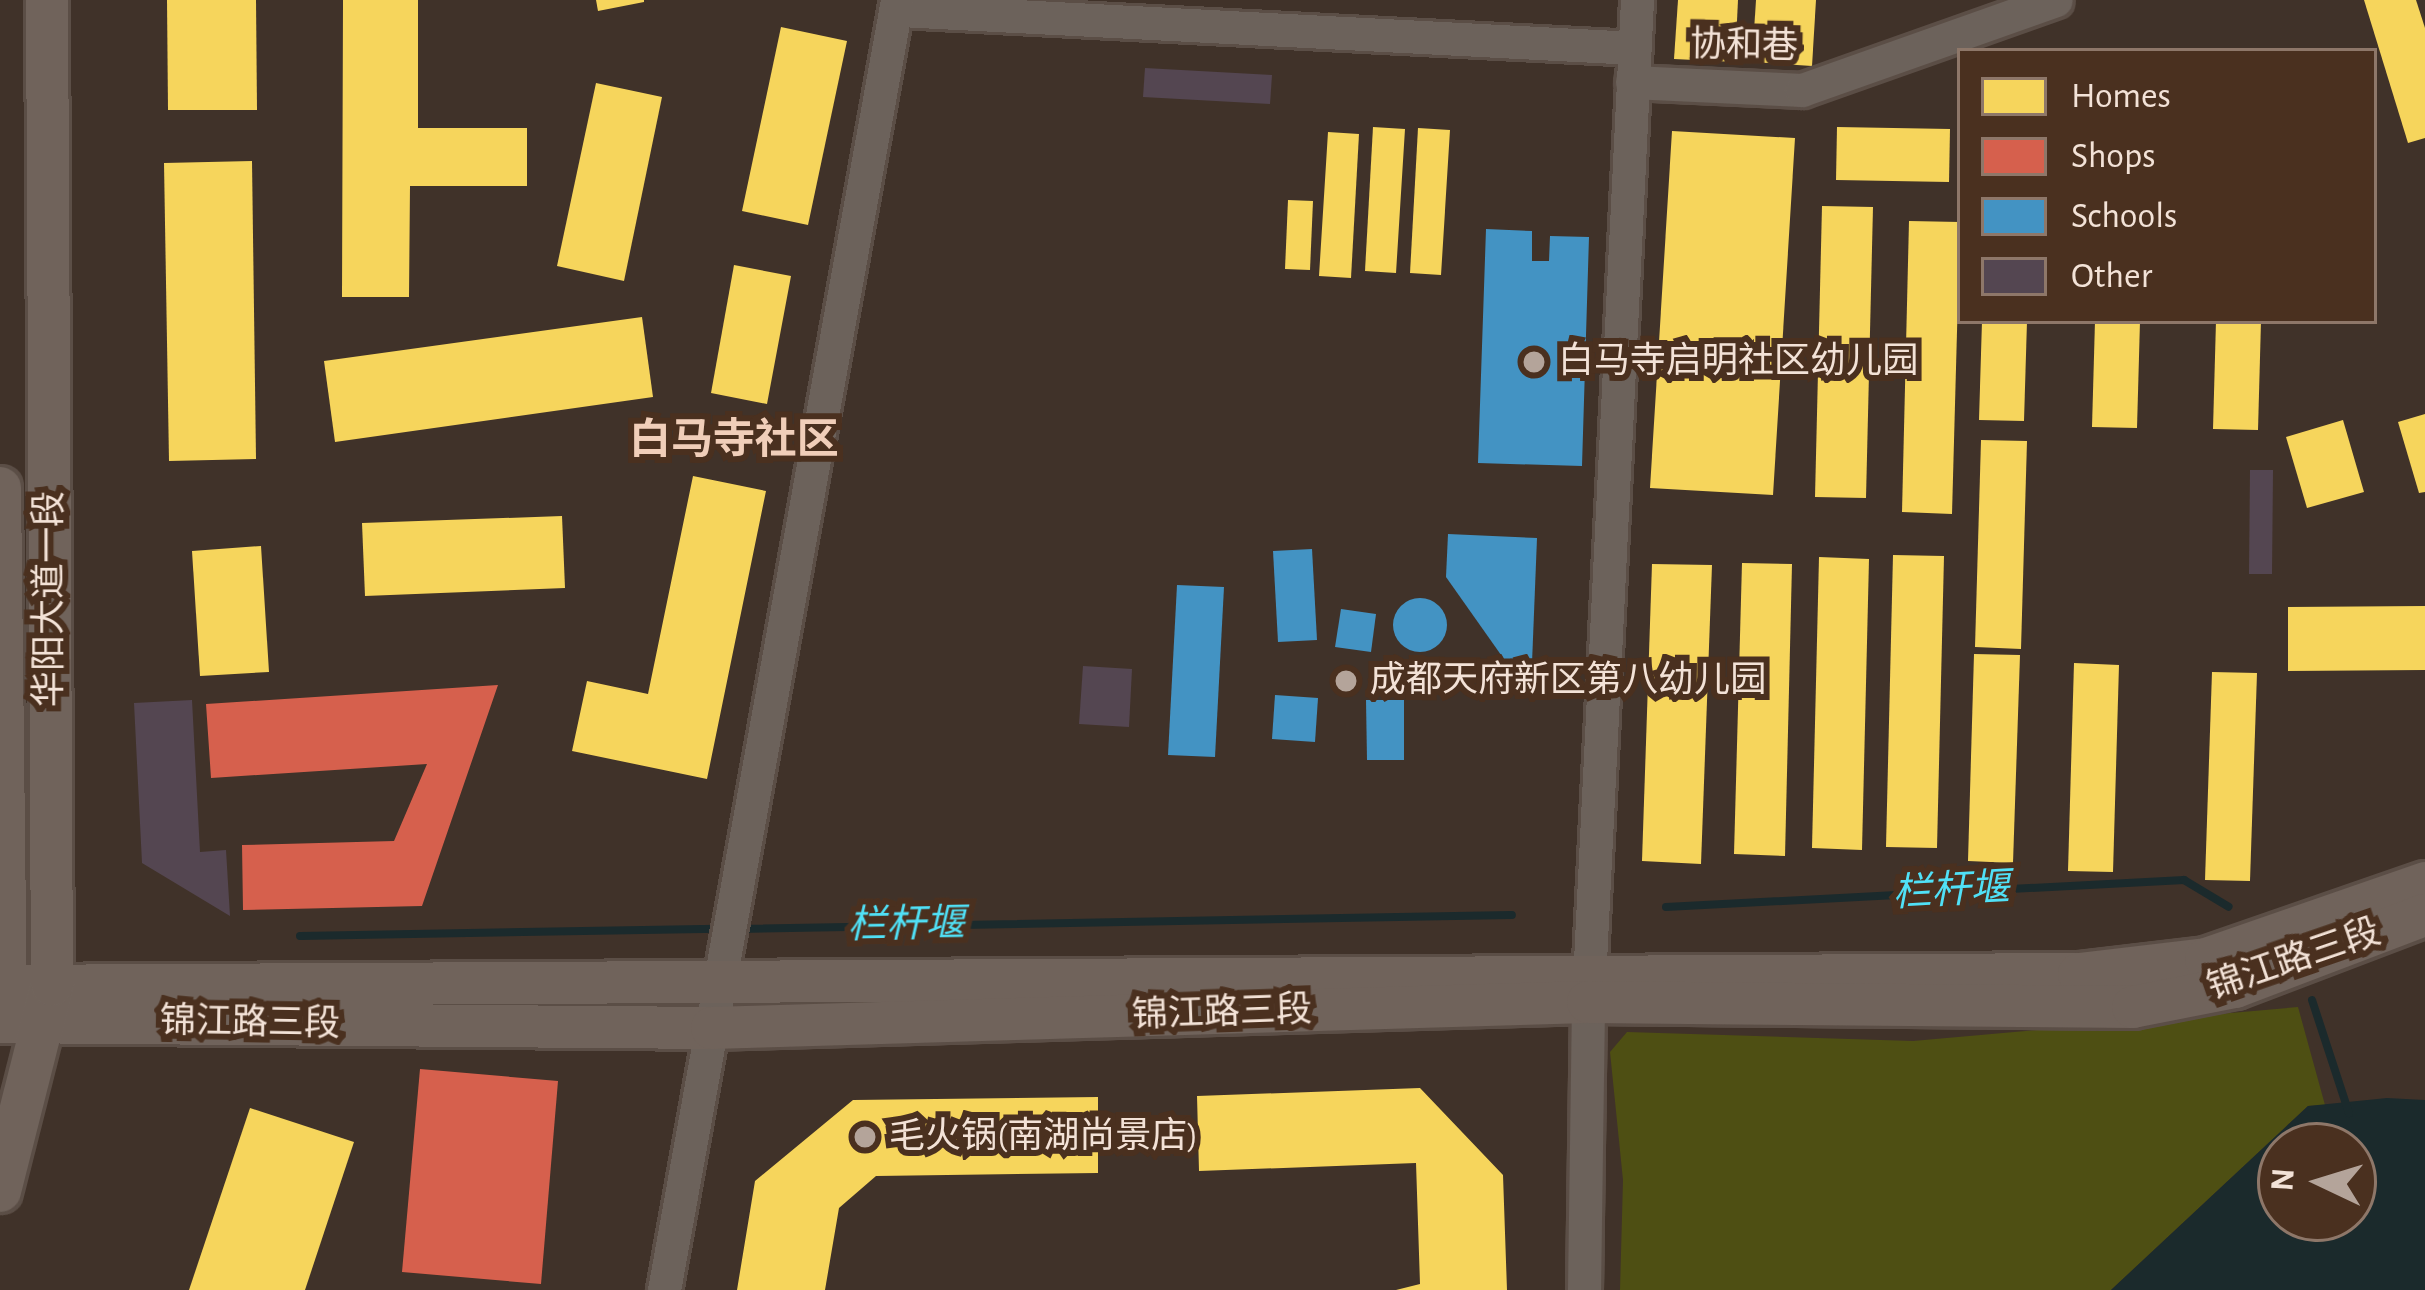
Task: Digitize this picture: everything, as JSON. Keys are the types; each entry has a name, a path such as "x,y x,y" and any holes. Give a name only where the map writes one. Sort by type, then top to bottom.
{"main road":[{"name":"华阳大道一段","path":"0,1191 16,1008 47,0"},
{"name":"华阳大道一段","path":"0,488 16,1008"},
{"name":"锦江路三段","path":"16,1008 712,1028 1590,987 2079,974 2206,959 2425,883"},
{"name":"锦江路三段","path":"16,1008 728,945 1590,987 2133,1007 2235,987 2425,915"}],"street":[{"path":"1584,1290 1590,987 1637,0"},
{"name":"协和巷","path":"898,5 1633,65 1802,90 2056,0"},
{"path":"664,1290 898,5"}],"shaded area":[{"path":"2298,1007 2325,1105 2308,1106 2291,1122 2257,1122 2257,1154 2111,1290 1620,1290 1623,1180 1610,1052 1627,1032 1913,1041"},
{"path":"2387,1098 2425,1100 2425,1290 2111,1290 2257,1154 2257,1242 2377,1242 2377,1122 2291,1122 2308,1106"}],"building: Homes":[{"path":"167,0 256,0 257,110 168,110"},
{"path":"343,0 418,0 418,128 527,128 527,186 410,186 409,297 342,297"},
{"path":"596,0 644,0 644,2 598,11"},
{"path":"1678,0 1738,0 1735,62 1674,59"},
{"path":"1756,0 1816,0 1812,66 1752,62"},
{"path":"2364,0 2416,0 2425,28 2425,138 2408,143"},
{"path":"781,27 847,41 808,225 742,211"},
{"path":"596,83 662,97 624,281 557,266"},
{"path":"1373,127 1405,129 1396,273 1365,271"},
{"path":"1837,127 1950,129 1949,182 1836,180"},
{"path":"1418,128 1450,130 1441,275 1410,273"},
{"path":"1672,131 1795,138 1773,495 1650,488"},
{"path":"1328,132 1359,134 1351,278 1319,276"},
{"path":"252,161 256,459 169,461 164,163"},
{"path":"1288,200 1313,201 1310,270 1285,269"},
{"path":"1822,206 1873,207 1866,498 1815,497"},
{"path":"1909,221 1957,222 1952,514 1902,512"},
{"path":"734,265 791,276 767,404 711,393"},
{"path":"642,317 653,397 335,442 324,361"},
{"path":"1982,324 2027,324 2024,421 1979,420"},
{"path":"2095,324 2140,324 2137,428 2092,427"},
{"path":"2216,324 2261,324 2258,430 2213,429"},
{"path":"2425,414 2425,492 2419,493 2398,422"},
{"path":"2343,420 2364,492 2307,508 2286,437"},
{"path":"1981,440 2027,441 2021,649 1975,647"},
{"path":"693,476 766,491 707,779 572,751 587,681 648,694"},
{"path":"562,516 565,588 365,596 362,523"},
{"path":"261,546 269,672 200,676 192,551"},
{"path":"1893,555 1944,556 1937,848 1886,847"},
{"path":"1819,557 1869,559 1862,850 1812,848"},
{"path":"1742,563 1792,564 1785,856 1734,854"},
{"path":"1652,564 1712,565 1701,864 1642,861"},
{"path":"2425,606 2425,670 2288,671 2288,607"},
{"path":"1974,654 2020,655 2013,863 1968,861"},
{"path":"2074,663 2119,665 2113,872 2068,871"},
{"path":"2212,672 2257,673 2250,881 2205,880"},
{"path":"1420,1088 1503,1175 1507,1290 1396,1290 1420,1284 1416,1163 1199,1171 1197,1096"},
{"path":"1098,1097 1098,1173 876,1176 839,1208 825,1290 737,1290 755,1181 853,1100"},
{"path":"250,1108 354,1142 305,1290 189,1290"}],"building: Shops":[{"path":"498,685 422,906 243,910 242,845 394,841 427,764 211,778 206,704"},
{"path":"420,1069 558,1081 541,1284 402,1272"}],"building: Schools":[{"name":"白马寺启明社区幼儿园","path":"1486,229 1532,231 1532,261 1549,261 1550,236 1589,237 1582,466 1478,463"},
{"path":"1448,534 1537,538 1532,663 1506,662 1446,577"},
{"path":"1312,549 1317,640 1278,642 1273,551"},
{"path":"1177,585 1224,587 1215,757 1168,755"},
{"path":"1420,598 1439,606 1447,625 1439,644 1420,652 1401,644 1393,625 1401,606"},
{"path":"1341,609 1376,614 1371,652 1335,647"},
{"path":"1275,695 1318,698 1315,742 1272,739"},
{"path":"1366,700 1404,700 1404,760 1367,760"}],"building: Other":[{"path":"1145,68 1272,75 1270,104 1143,97"},
{"path":"2250,470 2273,470 2272,574 2249,574"},
{"path":"1083,666 1132,669 1129,727 1079,724"},
{"path":"192,700 200,852 226,850 230,916 142,863 134,703"}],"waterway":[{"name":"栏杆堰","path":"1666,907 2184,880 2229,907"},
{"name":"栏杆堰","path":"739,929 1512,915"},
{"name":"栏杆堰","path":"300,936 718,929"},
{"name":"栏杆堰","path":"2312,1000 2349,1113"}],"place":[{"name":"白马寺启明社区幼儿园","path":"1534,362"},
{"name":"成都天府新区第八幼儿园","path":"1346,681"},
{"name":"毛火锅(南湖尚景店)","path":"865,1137"}],"district":[{"name":"白马寺社区","path":"734,440"}]}
